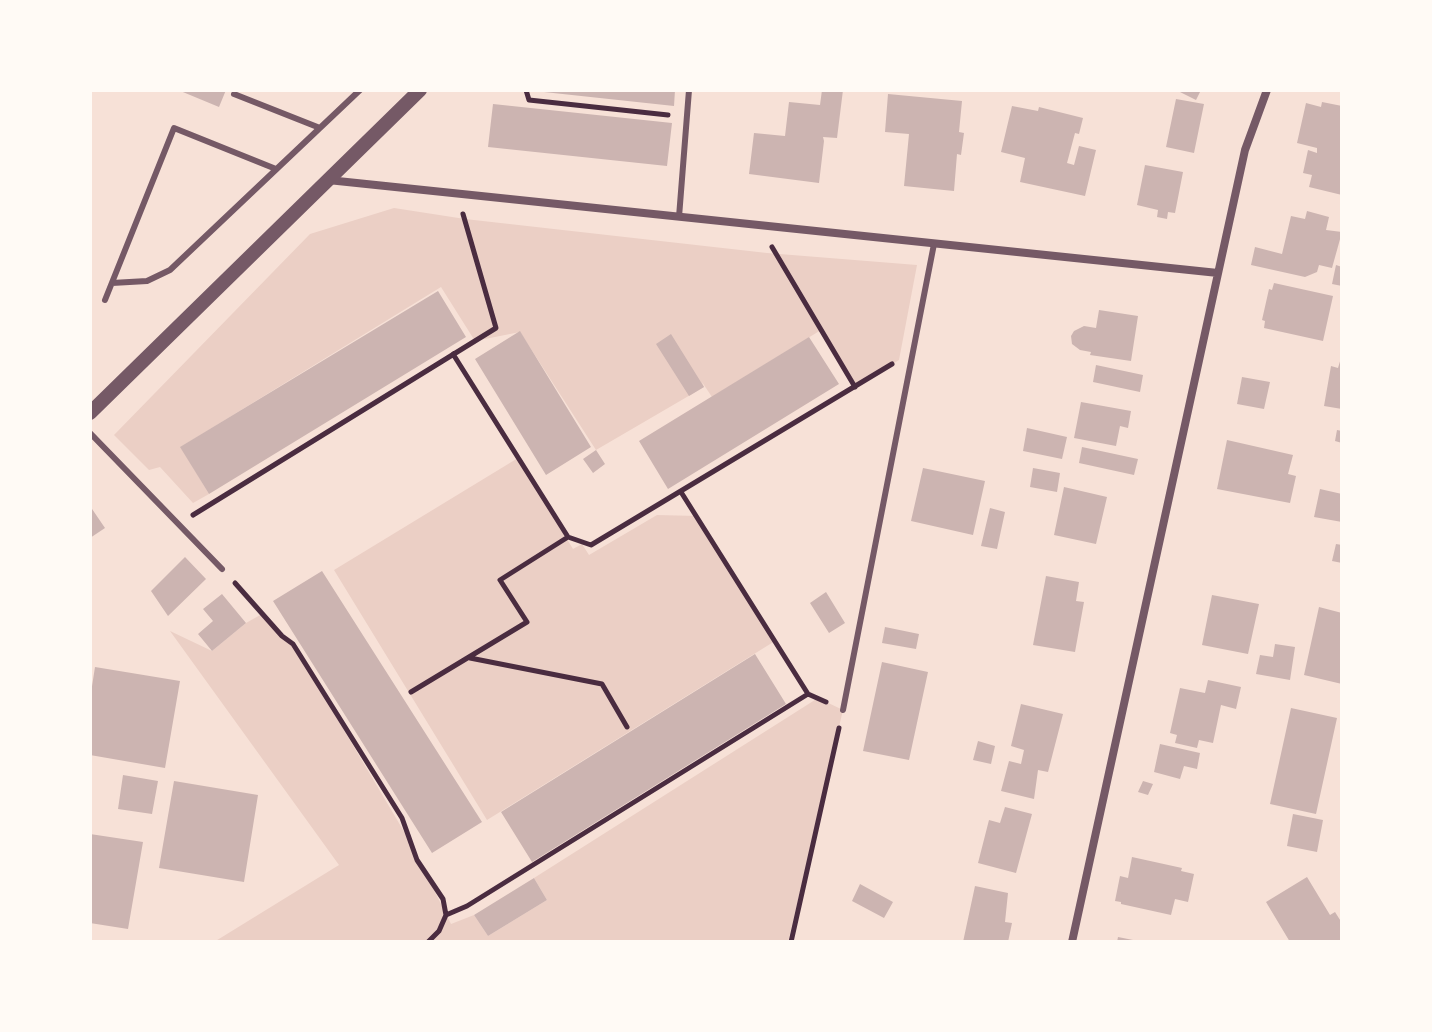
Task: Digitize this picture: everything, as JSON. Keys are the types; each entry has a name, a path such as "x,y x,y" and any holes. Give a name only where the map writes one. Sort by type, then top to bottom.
{"street":[{"path":"90,413 420,90"},
{"path":"1072,942 1245,150 1267,90"},
{"path":"328,180 1218,273"}],"lane":[{"path":"112,283 147,281 170,270 360,90"},
{"path":"679,217 689,90"},
{"path":"234,94 320,128"},
{"path":"105,300 174,128 276,169"},
{"path":"843,710 934,244"},
{"path":"90,433 222,569"}],"path":[{"path":"526,90 529,100 687,117"},
{"path":"178,524 496,328 457,194"},
{"path":"766,226 772,250 855,387"},
{"path":"453,354 568,537 591,545 912,352"},
{"path":"446,915 467,906 808,694 681,492"},
{"path":"411,692 527,622 500,580 568,537"},
{"path":"222,569 282,636 293,644 402,818 417,860 443,899 446,915 439,931 428,942"},
{"path":"469,657 602,684 627,727"},
{"path":"791,942 843,710"}],"shaded area":[{"path":"394,208 465,219 767,253 917,265 899,360 855,387 821,330 712,397 702,382 704,387 596,450 520,332 475,341 441,287 181,447 209,494 193,503 160,467 149,470 114,435 310,234"},
{"path":"518,458 573,549 582,544 589,555 657,515 697,516 775,641 487,820 334,570"},
{"path":"262,614 293,644 409,840 451,924 474,915 488,936 547,900 534,878 818,698 843,710 788,942 214,942 339,865 170,631 212,651"}],"building":[{"path":"178,90 226,90 219,107"},
{"path":"544,90 675,90 674,106"},
{"path":"822,90 843,90 837,138 823,137 819,183 749,174 754,133 785,136 789,102 820,105"},
{"path":"1176,90 1201,90 1196,100"},
{"path":"888,94 962,101 959,132 964,133 961,155 957,154 954,191 904,186 909,134 885,132"},
{"path":"1176,99 1204,104 1194,153 1166,147"},
{"path":"1322,102 1342,106 1342,195 1309,187 1312,175 1303,173 1308,150 1317,153 1317,148 1297,143 1306,103 1321,107"},
{"path":"493,104 672,123 667,166 488,147"},
{"path":"1012,106 1038,111 1039,107 1083,118 1079,134 1075,133 1067,163 1074,165 1079,146 1096,150 1085,196 1020,182 1025,158 1001,152"},
{"path":"1145,165 1183,172 1175,213 1168,212 1167,219 1157,217 1158,210 1137,205"},
{"path":"1307,211 1329,217 1326,230 1342,232 1332,268 1319,265 1317,272 1305,277 1251,265 1255,247 1282,254 1291,216 1305,219"},
{"path":"1336,265 1342,267 1342,286 1332,284"},
{"path":"1274,283 1333,296 1323,341 1264,328 1265,321 1262,320 1269,289 1272,290"},
{"path":"438,291 466,337 209,494 180,447"},
{"path":"1099,310 1138,316 1131,361 1090,355 1091,352 1080,350 1072,344 1074,331 1084,326 1096,328"},
{"path":"520,331 591,447 546,475 475,359"},
{"path":"671,334 704,387 689,396 656,344"},
{"path":"809,337 839,384 668,489 639,441"},
{"path":"1341,358 1342,409 1324,406 1331,366 1338,368"},
{"path":"1096,365 1143,375 1140,392 1093,382"},
{"path":"1242,377 1270,382 1264,409 1237,404"},
{"path":"1081,402 1131,411 1128,428 1120,426 1116,446 1074,438"},
{"path":"1027,428 1067,437 1062,459 1023,451"},
{"path":"1337,430 1342,431 1342,443 1335,441"},
{"path":"1227,440 1293,455 1288,474 1296,476 1290,503 1217,489"},
{"path":"1082,447 1138,459 1134,475 1079,463"},
{"path":"596,450 605,464 593,473 583,459"},
{"path":"923,468 985,481 973,535 911,521"},
{"path":"1033,468 1060,473 1057,492 1030,487"},
{"path":"1064,487 1107,497 1096,544 1054,535"},
{"path":"1320,489 1342,494 1342,522 1314,517"},
{"path":"90,506 105,528 90,538"},
{"path":"990,508 1005,512 997,549 981,546"},
{"path":"1336,544 1342,545 1342,563 1332,561"},
{"path":"185,557 206,579 168,616 151,591"},
{"path":"322,571 482,822 432,853 273,601"},
{"path":"1046,576 1079,582 1076,601 1084,602 1075,652 1033,645"},
{"path":"826,592 845,623 829,633 810,603"},
{"path":"222,594 246,623 212,651 198,634 213,621 203,609"},
{"path":"1212,595 1259,604 1248,654 1202,645"},
{"path":"1319,607 1342,613 1342,684 1304,675"},
{"path":"885,627 919,634 916,649 882,643"},
{"path":"1275,644 1295,647 1290,680 1256,674 1260,655 1273,657"},
{"path":"755,654 786,704 532,862 501,812"},
{"path":"882,662 928,672 909,760 863,751"},
{"path":"95,667 180,681 165,768 90,755 90,699"},
{"path":"1208,680 1241,687 1236,709 1221,705 1213,743 1199,740 1197,748 1175,743 1177,735 1170,733 1180,688 1205,693"},
{"path":"1021,704 1063,714 1048,772 1038,770 1034,799 1001,791 1009,761 1021,764 1024,750 1011,746"},
{"path":"1291,708 1337,718 1316,814 1270,804"},
{"path":"978,741 995,746 991,764 973,760"},
{"path":"1160,744 1200,753 1197,769 1184,766 1180,779 1154,772"},
{"path":"123,775 158,781 152,814 118,809"},
{"path":"174,781 258,795 244,882 159,868"},
{"path":"1143,781 1153,784 1148,795 1138,792"},
{"path":"1005,807 1032,814 1016,873 978,863 989,820 1000,823"},
{"path":"1293,814 1323,820 1317,852 1287,846"},
{"path":"90,834 143,842 128,929 90,923"},
{"path":"1132,857 1182,868 1181,871 1194,874 1188,902 1175,899 1171,915 1115,901 1120,876 1128,878"},
{"path":"1307,877 1330,915 1335,912 1342,923 1342,942 1290,942 1266,902"},
{"path":"534,878 547,900 488,936 474,915"},
{"path":"860,884 893,902 884,918 852,901"},
{"path":"975,886 1008,893 1005,922 1012,923 1008,942 963,942"},
{"path":"1118,937 1138,941 1117,942"}]}
